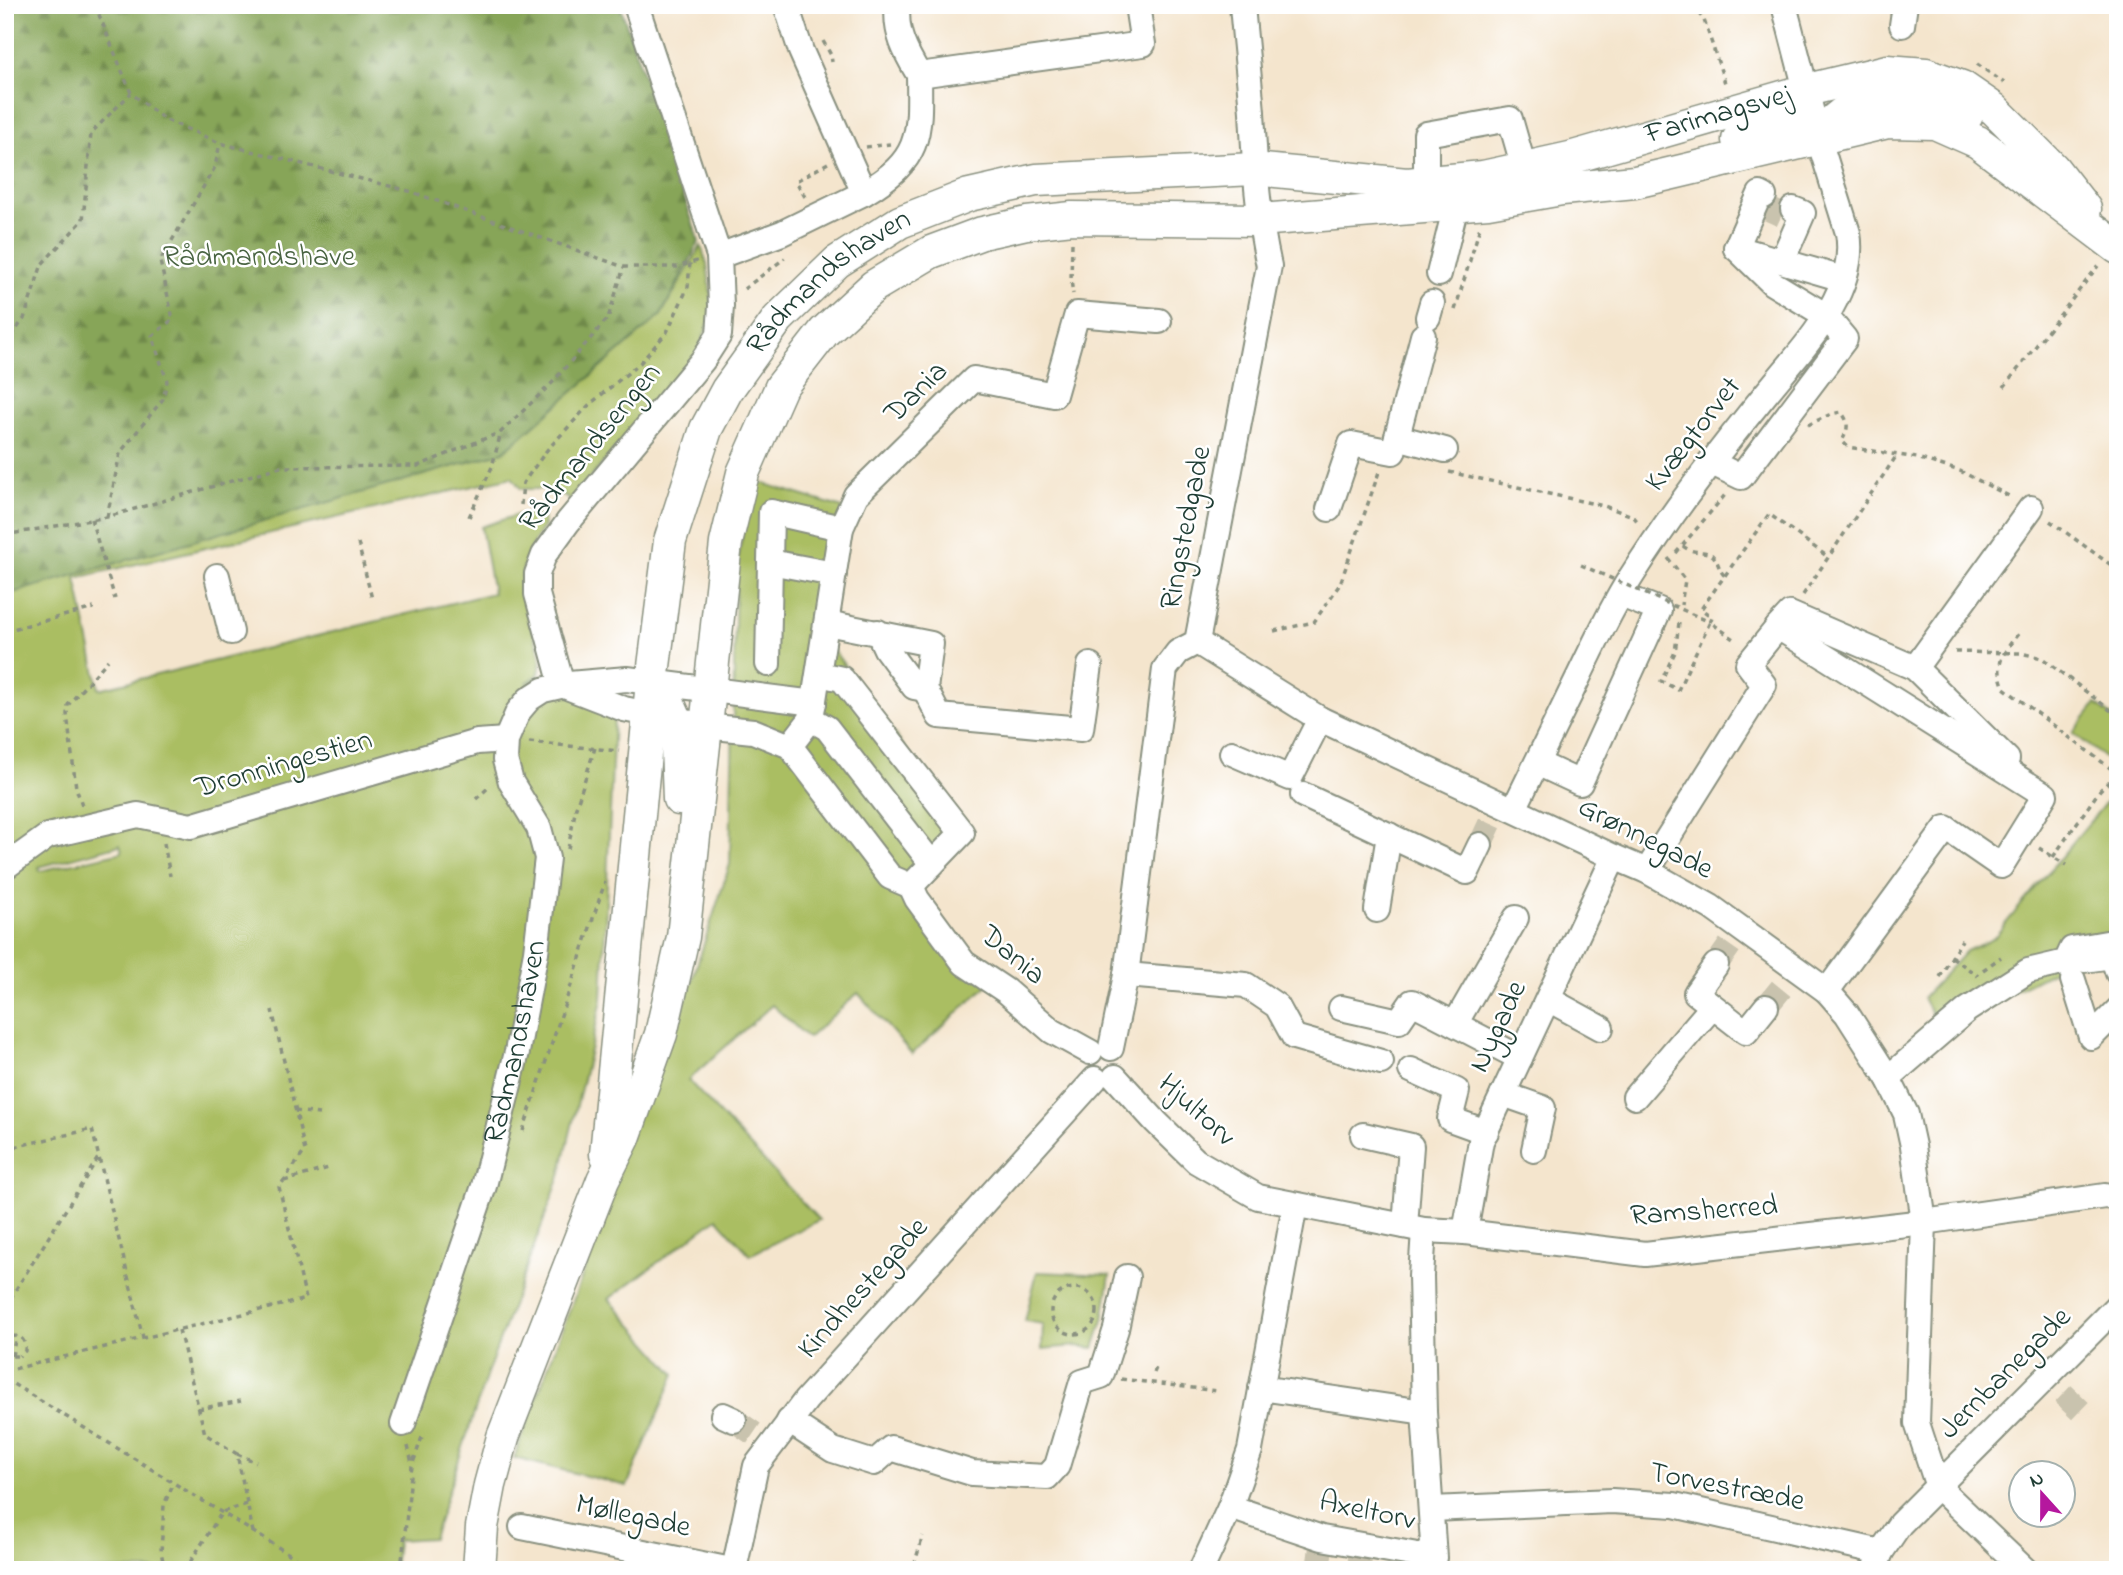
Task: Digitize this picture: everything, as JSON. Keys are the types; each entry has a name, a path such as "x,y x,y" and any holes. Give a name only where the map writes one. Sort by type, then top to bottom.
{"main road":[{"name":"Farimagsvej","path":"1254,169 1407,184 1483,177 1570,159 1807,90 1887,71 1926,74 1962,87 1984,102 2043,158 2116,247"},
{"path":"1562,189 1589,177 1770,132 1795,113 1807,90"},
{"path":"1819,140 1841,113 1858,104 1913,97 1961,111 2007,141 2043,158"},
{"name":"Farimagsvej","path":"1259,220 1488,202 1562,189 1635,182 1888,122 1935,123 1978,142 2116,247"},
{"name":"Rådmandshaven","path":"665,684 670,541 706,429 727,390 778,319 837,262 900,222 969,195 1036,180 1254,169"},
{"name":"Rådmandshaven","path":"663,717 708,691 726,543 743,473 781,387 824,332 874,286 931,252 982,233 1027,223 1072,218 1259,220"},
{"path":"663,717 668,702 665,684"},
{"name":"Rådmandshaven","path":"479,1570 482,1527 503,1437 603,1180 624,1138 661,1034 683,937 663,717"},
{"name":"Rådmandshaven","path":"603,1180 663,717"}],"street":[{"name":"Rådmandsengen","path":"562,685 537,594 537,575 544,555 568,522 703,360 719,335 719,256 636,5"},
{"path":"786,5 801,51 864,193"},
{"path":"719,256 782,233 864,193 895,171 907,158 918,126 919,75 902,45 896,15 898,5"},
{"path":"919,75 1143,44 1137,5"},
{"name":"Ringstedgade","path":"1100,1050 1126,975 1165,669 1178,652 1197,642 1269,266 1259,220 1241,5"},
{"name":"Kvægtorvet","path":"1502,810 1537,763 1608,616 1621,595 1662,550 1710,461 1810,341 1843,279 1849,261 1848,233 1819,140 1784,5"},
{"path":"1426,182 1426,134 1510,119 1524,168"},
{"path":"1736,248 1760,201"},
{"path":"1439,274 1456,205"},
{"path":"1782,261 1793,217"},
{"path":"1736,248 1843,279"},
{"path":"1710,461 1741,477 1845,339 1825,315 1772,283 1736,248"},
{"path":"1077,314 1159,321"},
{"name":"Dania","path":"790,747 813,711 841,528 856,495 974,379 1054,395 1077,314"},
{"path":"1329,509 1351,444 1393,452 1434,319"},
{"path":"1397,436 1446,461"},
{"path":"1921,660 2031,508"},
{"path":"768,664 771,512 841,528"},
{"path":"770,562 834,574"},
{"path":"217,576 231,632"},
{"path":"1537,763 1580,783 1659,610 1621,595"},
{"path":"1784,621 1921,660 2010,762 2018,778"},
{"path":"1647,871 1764,685 1748,664 1784,621"},
{"path":"1784,621 2045,795 2001,866 1946,828 1916,850 1827,991"},
{"path":"827,622 931,644 925,689 939,716 1081,729 1090,665"},
{"path":"878,632 886,649 914,687 925,689"},
{"name":"Grønnegade","path":"1197,642 1320,719 1502,810 1647,871 1711,907 1737,936 1792,975 1827,991 1847,1014 1888,1078 1906,1114 1924,1222 1917,1423 1938,1486"},
{"path":"562,685 663,717 753,732 790,747 890,877 911,886 962,833 842,679 819,674"},
{"path":"506,740 523,705 543,690 562,685 628,679 813,711 932,864"},
{"path":"1232,753 1290,778 1320,719"},
{"name":"Dronningestien","path":"5,867 48,836 138,815 191,825 477,742 506,740"},
{"name":"Rådmandshaven","path":"413,1427 484,1183 517,1052 536,952 547,858 539,828 511,782 505,760 506,740"},
{"path":"1303,795 1467,872 1479,845"},
{"path":"1377,911 1389,835"},
{"name":"Nygade","path":"1465,1232 1481,1141 1614,857"},
{"name":"Dania","path":"911,886 917,899 964,963 1006,991 1052,1031 1100,1050"},
{"path":"1455,1024 1516,918"},
{"path":"2118,941 2072,949 2069,971 2091,1037 2118,1010"},
{"path":"1888,1078 1967,1010 2028,971 2069,971 2112,956 2118,973"},
{"path":"1716,964 1696,993 1712,1007 1746,1032 1766,1007"},
{"path":"1126,975 1246,985 1278,1006 1294,1037 1381,1062"},
{"path":"1548,999 1601,1028"},
{"path":"1341,1008 1399,1021 1412,1002 1520,1058"},
{"path":"1635,1097 1712,1007"},
{"path":"1100,1050 1086,1067 1105,1078"},
{"path":"1411,1070 1457,1091 1450,1119 1486,1132"},
{"name":"Hjultorv","path":"1105,1078 1196,1161 1258,1197 1295,1205"},
{"name":"Kindhestegade","path":"732,1570 756,1466 766,1441 789,1421 1105,1078"},
{"path":"1503,1094 1543,1108 1534,1150"},
{"name":"Axeltorv","path":"1230,1507 1321,1542 1361,1552 1434,1558 1424,1412 1421,1276 1415,1228 1411,1146 1363,1135"},
{"name":"Ramsherred","path":"1295,1205 1415,1228 1645,1254 1924,1222 2105,1196 2118,1198"},
{"path":"1201,1570 1230,1507 1250,1450 1295,1205"},
{"path":"789,1421 833,1450 874,1463 891,1448 972,1473 1047,1477 1057,1466 1082,1382 1101,1376 1127,1277"},
{"name":"Jernbanegade","path":"1878,1561 1900,1524 1938,1486 2055,1386 2118,1305"},
{"path":"1261,1388 1424,1412"},
{"path":"1938,1486 2025,1570"},
{"name":"Torvestræde","path":"1432,1508 1612,1500 1674,1504 1878,1561"},
{"name":"Møllegade","path":"522,1527 732,1570"}],"path":[{"path":"95,5 131,93 164,119 220,144 409,191 624,267 677,267 719,256"},
{"path":"1692,5 1704,20 1734,111"},
{"path":"1975,63 2002,79 2008,88"},
{"path":"5,344 24,319 42,264 83,220 91,133 131,93"},
{"path":"107,517 120,453 163,399 167,381 152,336 173,319 160,261 215,167 220,144"},
{"path":"816,217 796,181 846,153"},
{"path":"1434,319 1488,202"},
{"path":"1072,218 1071,280 1077,314"},
{"path":"2004,387 2116,247"},
{"path":"721,306 790,254"},
{"path":"521,505 523,483 547,450 589,405 640,363 667,332 688,287 690,263"},
{"path":"5,535 107,517 280,467 418,466 501,432 552,383 608,318 624,267"},
{"path":"1786,419 1810,425 1841,412 1847,419 1848,430 1842,441 1848,447 1917,458 1960,471 2031,508 2118,570"},
{"path":"468,517 492,467 501,432"},
{"path":"1784,621 1897,455"},
{"path":"1446,461 1633,516 1685,580 1675,652 1661,681 1678,690 1712,617 1701,609 1769,514 1828,557"},
{"path":"1274,631 1314,622 1340,584 1380,470"},
{"path":"1662,550 1683,546 1741,477"},
{"path":"91,519 115,599"},
{"path":"358,543 372,599"},
{"path":"1683,546 1690,552 1713,556 1720,572 1725,576"},
{"path":"1581,565 1710,622 1755,655"},
{"path":"5,631 94,608"},
{"path":"2018,634 2003,653 1998,673 2004,688 2117,774 2100,790 2053,857 2066,865"},
{"path":"1921,660 2003,653 2021,653 2042,658 2118,716"},
{"path":"79,794 68,705 108,660"},
{"path":"506,740 619,751 663,717"},
{"path":"618,763 619,751"},
{"path":"165,850 170,876"},
{"path":"521,1136 607,876"},
{"path":"1940,977 1962,940"},
{"path":"1952,957 1978,975 2001,957"},
{"path":"5,1371 306,1298 279,1186 304,1152 272,1010"},
{"path":"295,1111 319,1114"},
{"path":"5,1149 92,1129 143,1338"},
{"path":"5,1307 98,1157"},
{"path":"284,1181 332,1167"},
{"path":"1079,1288 1090,1293 1097,1305 1097,1319 1092,1327 1082,1333 1072,1335 1062,1332 1052,1319 1055,1297 1065,1289 1079,1288"},
{"path":"179,1329 205,1434 237,1454 256,1462"},
{"path":"5,1343 7,1335 16,1335 22,1337 26,1344 25,1351 19,1356 12,1356 5,1349"},
{"path":"12,1356 16,1335"},
{"path":"19,1356 24,1366"},
{"path":"1154,1373 1157,1365"},
{"path":"1101,1376 1217,1391"},
{"path":"5,1379 315,1570"},
{"path":"198,1409 241,1401"},
{"path":"401,1570 412,1465 413,1427"},
{"path":"237,1454 253,1533"},
{"path":"164,1570 161,1552 164,1505 174,1483"},
{"path":"185,1570 222,1513 247,1504"},
{"path":"914,1565 923,1536"}],"green space":[{"name":"Rådmandshave","path":"5,5 620,5 699,242 661,315 503,452 5,595"},
{"path":"701,246 707,264 713,312 696,356 571,500 549,489 521,489 512,477 76,578 99,689 493,593 481,527 523,513 543,516 544,526 528,553 522,577 524,602 540,657 539,674 526,683 565,667 616,670 602,1000 560,1176 487,1374 433,1538 397,1540 394,1570 5,1570 5,595 503,452 661,315","holes":["120,845 122,852 40,871 39,867"]},
{"path":"752,480 846,509 826,640 912,758 967,827 909,883 992,981 912,1054 858,993 808,1038 772,1005 688,1080 819,1220 750,1255 717,1218 609,1299 675,1374 627,1486 514,1458 586,1266 621,1152 677,1026 730,864 736,570"},
{"path":"2096,704 2118,721 2118,768 2073,733"},
{"path":"2113,794 2118,801 2118,938 1940,1029 1923,998 1966,951 1993,939"},
{"path":"1037,1272 1110,1275 1103,1320 1094,1348 1075,1346 1042,1349 1043,1324 1025,1321"}],"tunnel":[{"path":"1760,205 1788,218"},
{"path":"1480,845 1493,817"},
{"path":"1716,965 1732,942"},
{"path":"1766,1007 1788,980"},
{"path":"2063,1394 2088,1418"},
{"path":"734,1420 759,1437"},
{"path":"1318,1570 1321,1547"},
{"path":"1359,1570 1360,1558"}]}
